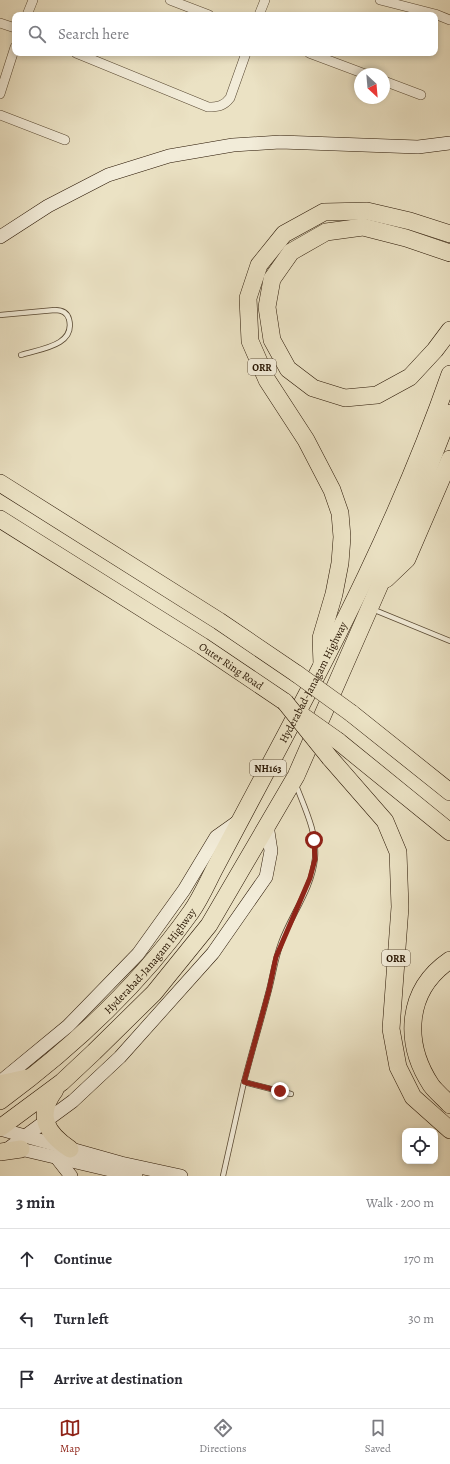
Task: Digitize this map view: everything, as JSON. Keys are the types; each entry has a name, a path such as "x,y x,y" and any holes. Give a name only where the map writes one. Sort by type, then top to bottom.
{"highway":[{"name":"ORR","path":"322,666 321,638 334,594 340,563 342,537 340,513 332,490 306,440 267,380 250,341 248,298 259,265 284,234 324,212 367,211 410,221 450,234"},
{"name":"ORR","path":"450,254 406,238 363,227 326,232 291,252 272,279 267,307 272,340 288,369 314,388 345,398 377,395 410,377 435,350 450,330"},
{"name":"Hyderabad-Janagam Highway","path":"0,1101 36,1075 80,1038 140,977 192,910 322,666 394,519 432,427 450,374"},
{"name":"Hyderabad-Janagam Highway","path":"0,1129 62,1082 154,993 209,925 294,780 409,518 450,413"},
{"path":"379,587 407,558 450,459"},
{"path":"0,483 219,621 297,674 351,714 450,792"},
{"name":"Outer Ring Road","path":"0,519 208,650 285,702 338,741 450,832"},
{"name":"ORR","path":"285,702 330,758 384,821 398,852 400,907 391,1029 398,1067 413,1097 450,1130"},
{"path":"450,960 437,971 424,988 415,1006 412,1025 415,1052 431,1085 450,1105"},
{"path":"0,1083 14,1082 36,1075"},
{"path":"62,1082 48,1099 45,1112 49,1130 56,1139 63,1153"}],"street":[{"path":"28,12 33,0"},
{"path":"170,0 201,12"},
{"path":"260,12 265,0"},
{"path":"386,1 427,12"},
{"path":"438,15 450,20"},
{"path":"0,23 12,27"},
{"path":"0,94 12,56"},
{"path":"83,56 208,107 217,107 226,104 230,98 245,56"},
{"path":"317,56 354,70"},
{"path":"390,83 422,95"},
{"path":"0,115 65,140"},
{"path":"0,237 48,206 108,174 169,156 233,145 280,142 418,147 450,143"},
{"path":"0,1083 68,1026 138,954 184,890 216,837 241,820"},
{"path":"9,1148 46,1119 73,1101 120,1057 213,953 266,877 271,851 267,825"},
{"path":"0,1129 9,1148"},
{"path":"9,1148 63,1153 136,1176"},
{"path":"63,1153 71,1176"},
{"path":"93,1176 113,1170 180,1176"}],"lane":[{"path":"0,315 55,310 63,310 68,315 69,330 66,338 50,346 21,355"},
{"path":"369,608 450,641"},
{"path":"223,1176 244,1082 269,990 276,957 281,941 301,901 315,859 313,832 294,780"},
{"path":"244,1082 292,1094"}],"route":[{"path":"280,1091 244,1082 281,941 301,901 310,878 315,859 314,840"}]}
